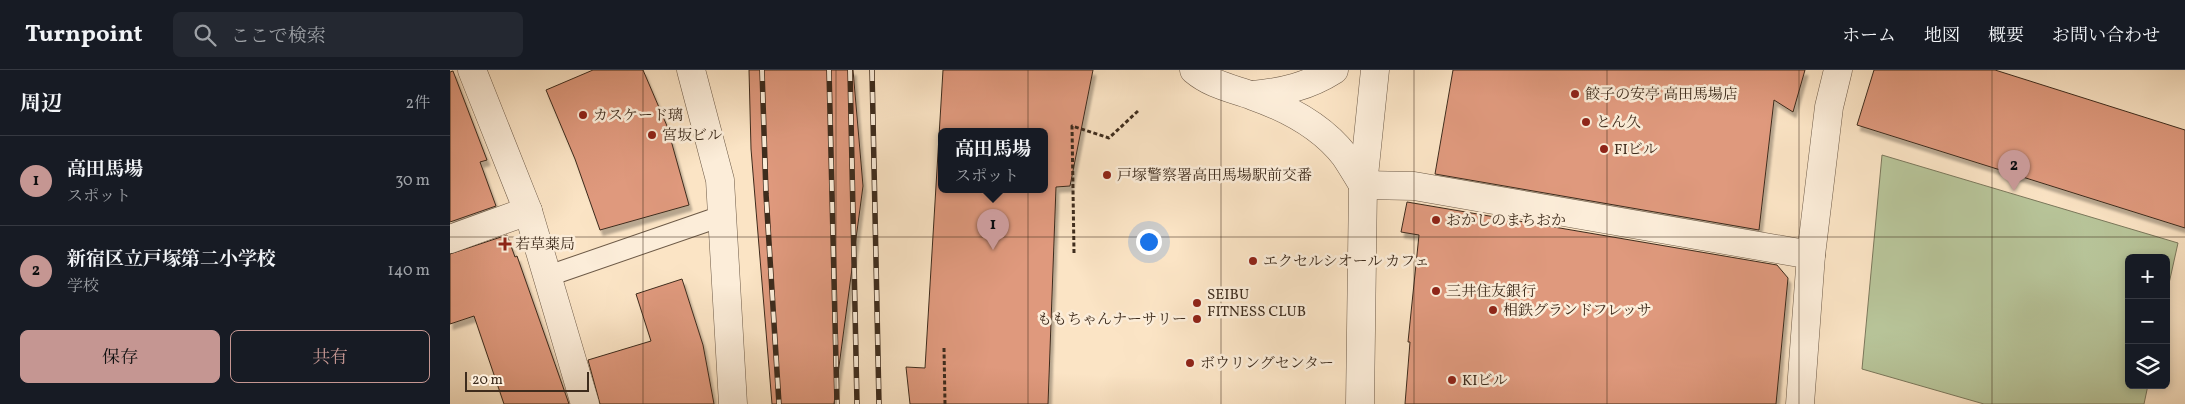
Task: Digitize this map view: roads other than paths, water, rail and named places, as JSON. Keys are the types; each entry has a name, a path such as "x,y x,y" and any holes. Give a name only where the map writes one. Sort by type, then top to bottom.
{"street":[{"path":"691,70 720,180 733,404"},
{"path":"1194,70 1218,86 1252,95 1288,109 1318,130 1344,155 1363,185"},
{"path":"1252,95 1280,92 1306,85 1334,70"},
{"path":"1360,404 1363,185 1375,70"},
{"path":"1800,404 1811,255 1829,107 1838,70"},
{"path":"478,72 528,211 585,404"},
{"path":"1363,185 1414,186 1811,255"},
{"path":"450,239 528,211"}],"lane":[{"path":"548,276 722,216"}],"railway":[{"path":"762,70 766,194 779,404"},
{"path":"829,70 837,404"},
{"path":"850,70 857,404"},
{"path":"872,70 879,404"}],"place":[{"name":"餃子の安亭 高田馬場店","path":"1575,94"},
{"name":"カスケード璃","path":"583,115"},
{"name":"とん久","path":"1586,122"},
{"name":"宮坂ビル","path":"652,135"},
{"name":"FIビル","path":"1604,149"},
{"name":"戸塚警察署高田馬場駅前交番","path":"1107,175"},
{"name":"新宿区立戸塚第二小学校","path":"2014,191"},
{"name":"おかしのまちおか","path":"1436,220"},
{"name":"若草薬局","path":"505,244"},
{"name":"高田馬場","path":"993,250"},
{"name":"エクセルシオール カフェ","path":"1253,261"},
{"name":"三井住友銀行","path":"1436,291"},
{"name":"SEIBU FITNESS CLUB","path":"1197,303"},
{"name":"相鉄グランドフレッサ","path":"1493,310"},
{"name":"ももちゃんナーサリー","path":"1197,319"},
{"name":"ボウリングセンター","path":"1190,363"},
{"name":"KIビル","path":"1452,380"}]}
